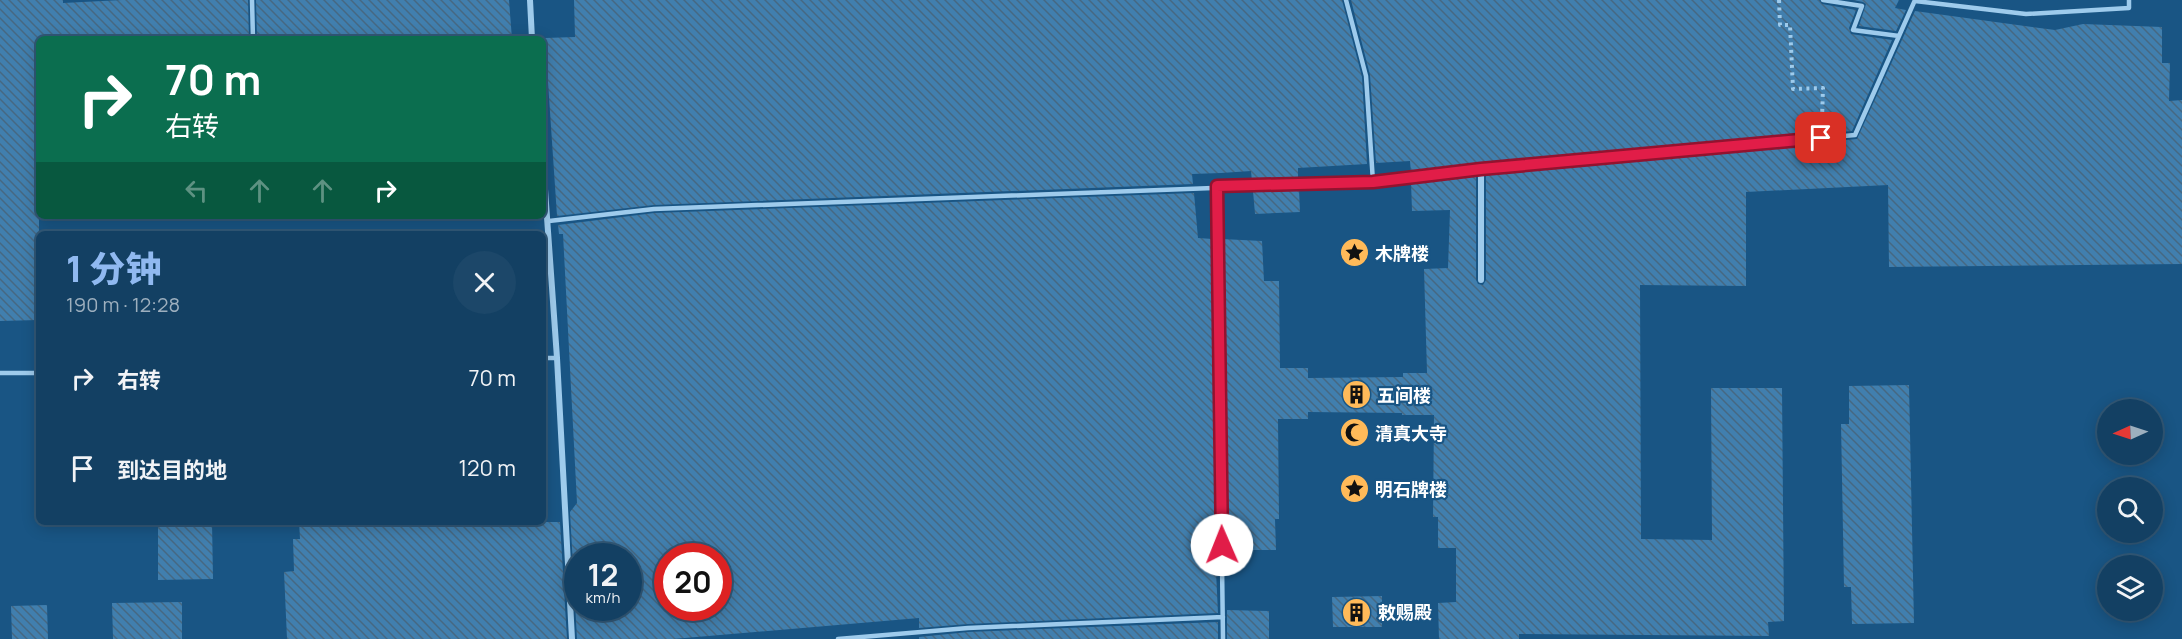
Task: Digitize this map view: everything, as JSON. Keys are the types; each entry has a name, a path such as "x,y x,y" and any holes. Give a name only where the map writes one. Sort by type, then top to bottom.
{"street":[{"path":"530,0 532,36"},
{"path":"1481,169 1481,280"},
{"path":"546,191 572,639"}],"lane":[{"path":"252,0 253,36"},
{"path":"1346,0 1366,76 1373,182"},
{"path":"1823,0 1862,6 1853,30 1899,36"},
{"path":"549,221 654,209 1217,186 1373,182 1481,169 1855,135 1915,0 2026,14 2129,8 2129,0"},
{"path":"1217,186 1222,639"},
{"path":"546,358 557,358"},
{"path":"0,373 36,373"},
{"path":"838,639 968,628 1222,617"}],"path":[{"path":"1779,0 1780,25 1790,25 1793,88 1823,88 1821,138"}],"building":[{"path":"0,0 63,0 63,3 122,0 248,0 249,36 36,36 36,219 39,219 39,231 36,231 36,320 0,321"},
{"path":"256,0 509,0 512,36 257,36"},
{"path":"574,0 1342,0 1362,77 1367,164 1298,168 1298,180 1252,182 1251,171 1192,174 1193,184 654,205 557,216 546,38 575,37"},
{"path":"1351,0 1819,0 1822,4 1856,10 1849,28 1851,34 1892,40 1852,131 1480,164 1411,173 1410,161 1376,163 1370,75"},
{"path":"1853,0 1899,0 1895,8 1906,10 1896,31 1859,26 1866,4"},
{"path":"1915,11 2055,30 2083,24 2162,27 2162,63 2170,63 2169,101 2182,100 2182,264 1889,267 1888,185 1746,192 1746,286 1640,285 1641,539 1712,540 1711,388 1782,388 1784,621 1768,622 1769,636 1519,634 1519,639 1439,639 1438,603 1456,602 1456,548 1438,548 1438,517 1433,517 1434,415 1308,412 1308,419 1278,419 1279,519 1275,519 1276,550 1226,550 1222,239 1262,241 1264,281 1279,281 1280,368 1308,368 1308,378 1403,377 1403,373 1427,373 1424,269 1448,268 1450,210 1412,211 1411,182 1476,174 1476,280 1478,284 1483,285 1486,280 1486,173 1857,139"},
{"path":"1299,189 1300,212 1255,214 1253,191"},
{"path":"1194,193 1198,238 1213,239 1217,550 1215,550 1218,613 919,628 919,618 673,639 577,639 576,621 642,621 642,543 572,543 570,512 577,503 563,234 559,234 558,225 654,213"},
{"path":"1909,385 1914,623 1852,624 1851,587 1844,587 1841,424 1849,424 1849,386"},
{"path":"546,522 560,522 564,621 566,621 567,639 287,639 284,572 294,571 293,539 300,539 299,525 546,525"},
{"path":"158,525 212,525 213,579 158,580"},
{"name":"敕赐殿","path":"1382,596 1382,627 1333,627 1332,597"},
{"path":"182,602 182,639 113,639 112,603"},
{"path":"47,605 48,639 12,639 11,606"},
{"path":"1227,610 1269,611 1269,639 1227,639"},
{"path":"1218,622 1218,639 919,639 919,637 968,632"}],"place":[{"name":"木牌楼","path":"1354,253"},
{"name":"五间楼","path":"1356,395"},
{"name":"清真大寺","path":"1354,433"},
{"name":"明石牌楼","path":"1354,489"},
{"name":"敕赐殿","path":"1357,612"}],"route":[{"path":"1222,545 1217,186 1373,182 1481,169 1821,138"}]}
